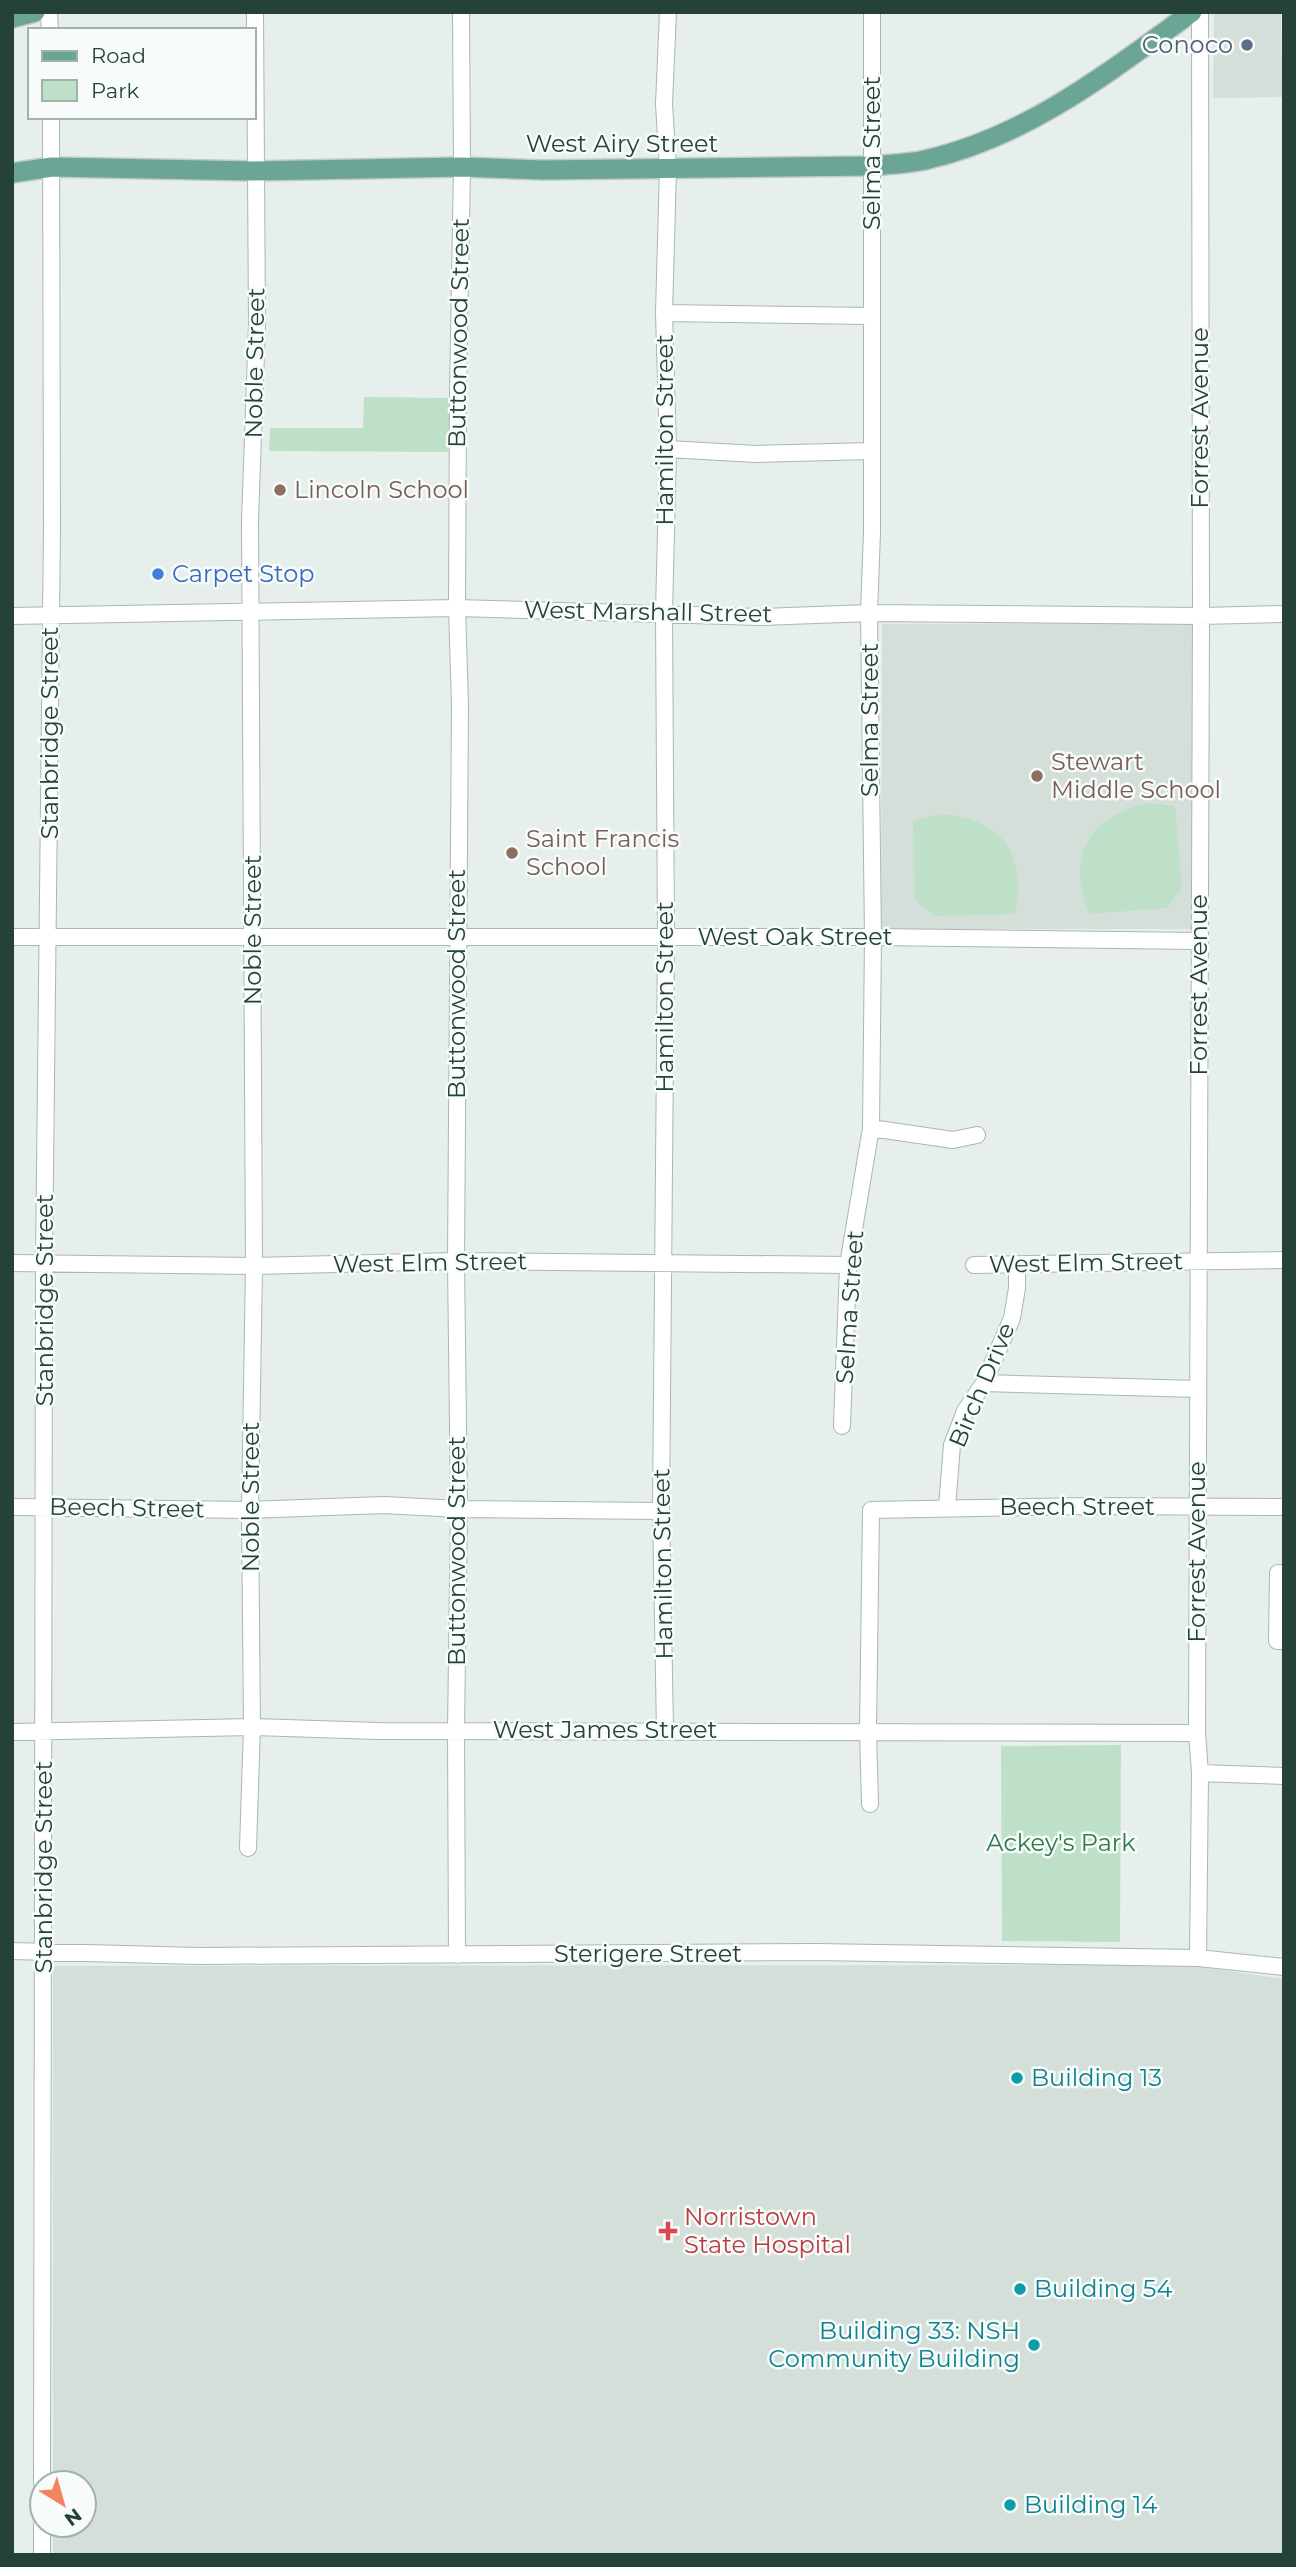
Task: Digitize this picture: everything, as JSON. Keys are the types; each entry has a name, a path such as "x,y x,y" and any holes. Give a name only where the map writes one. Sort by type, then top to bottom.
{"main road":[{"path":"12,18 36,12"},
{"name":"West Airy Street","path":"12,173 52,167 254,171 461,167 542,170 668,169 871,166 924,160 972,146 1042,115 1192,12"}],"street":[{"name":"Buttonwood Street","path":"457,1955 459,1509 456,938 460,705 457,608 461,12"},
{"name":"Hamilton Street","path":"665,1730 661,1511 666,937 664,612 668,449 664,313 668,169 664,104 668,12"},
{"name":"Selma Street","path":"842,1426 848,1265 871,1128 873,937 869,613 872,451 872,12"},
{"name":"Forrest Avenue","path":"1198,1958 1200,12"},
{"name":"Stanbridge Street","path":"43,2469 44,1264 51,119"},
{"name":"Noble Street","path":"248,1848 252,1727 250,1510 254,1266 250,520 257,325 254,119"},
{"path":"664,313 872,316"},
{"path":"668,449 756,454 872,451"},
{"name":"West Marshall Street","path":"12,616 457,608 664,612 759,617 869,613 1201,617 1284,614"},
{"name":"West Oak Street","path":"12,937 873,937 1199,941"},
{"path":"871,1128 953,1140 977,1135"},
{"name":"West Elm Street","path":"974,1265 1284,1260"},
{"name":"West Elm Street","path":"12,1264 254,1266 456,1261 848,1265"},
{"name":"Birch Drive","path":"947,1507 953,1445 965,1411 984,1383 1012,1318 1017,1288 1017,1264"},
{"path":"984,1383 1198,1389"},
{"name":"Beech Street","path":"12,1507 250,1510 384,1505 459,1509 661,1511"},
{"name":"Beech Street","path":"868,1731 870,1510 947,1507 1284,1507"},
{"path":"1284,1573 1278,1573 1277,1641 1284,1642"},
{"name":"West James Street","path":"12,1732 252,1727 1197,1732"},
{"path":"868,1731 870,1804"},
{"path":"1200,1773 1284,1776"},
{"name":"Sterigere Street","path":"12,1951 198,1956 816,1952 1198,1958 1284,1967"}],"shaded area":[{"path":"1214,12 1281,12 1282,97 1213,98"},
{"name":"Stewart Middle School","path":"1194,623 1193,929 881,929 882,624"},
{"name":"Norristown State Hospital","path":"1186,1965 1284,1979 1284,2555 53,2555 53,2539 98,2539 98,2469 53,2469 53,1966"}],"green space":[{"path":"364,397 450,398 448,452 269,451 270,428 363,428"},
{"path":"1151,803 1175,806 1182,887 1167,908 1089,914 1080,873 1088,840 1112,817"},
{"path":"938,814 978,822 1005,842 1013,856 1017,873 1015,914 934,916 914,899 913,821"},
{"name":"Ackey's Park","path":"1121,1745 1120,1942 1002,1941 1001,1746"}],"place":[{"name":"Conoco","path":"1247,45"},
{"name":"Lincoln School","path":"280,490"},
{"name":"Carpet Stop","path":"158,574"},
{"name":"Stewart Middle School","path":"1037,776"},
{"name":"Saint Francis School","path":"512,853"},
{"name":"Building 13","path":"1017,2078"},
{"name":"Norristown State Hospital","path":"668,2231"},
{"name":"Building 54","path":"1020,2289"},
{"name":"Building 33: NSH Community Building","path":"1034,2345"},
{"name":"Building 14","path":"1010,2505"}]}
